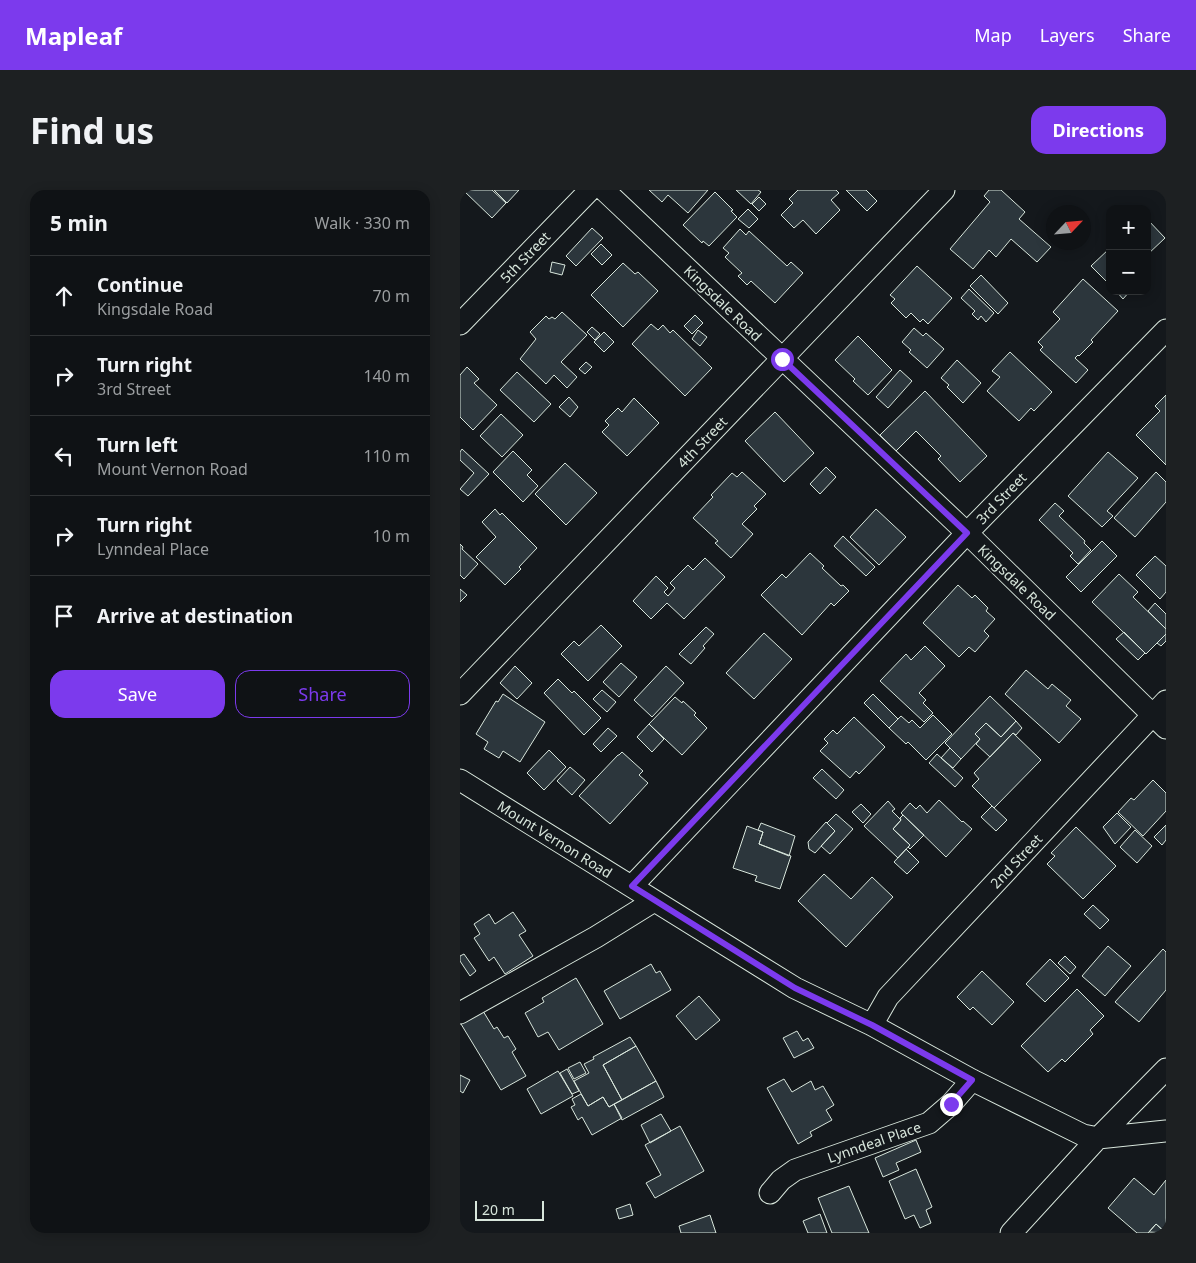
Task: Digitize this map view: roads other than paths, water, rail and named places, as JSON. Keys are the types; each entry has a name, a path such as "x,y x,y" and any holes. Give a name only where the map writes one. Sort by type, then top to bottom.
{"street":[{"name":"5th Street","path":"460,324 590,190"},
{"name":"Kingsdale Road","path":"604,190 1162,715"},
{"name":"4th Street","path":"460,694 944,190"},
{"name":"3rd Street","path":"632,886 967,533 1166,330"},
{"name":"2nd Street","path":"872,1025 888,997 1162,715"},
{"name":"Mount Vernon Road","path":"460,780 795,988 872,1025 972,1080 1068,1128 1083,1135 1098,1138"},
{"path":"460,1013 596,937 654,901"},
{"path":"1011,1233 1098,1138 1166,1069"},
{"name":"Lynndeal Place","path":"770,1194 781,1180 795,1170 929,1123 951,1104 972,1080"},
{"path":"1098,1138 1166,1131"}]}
